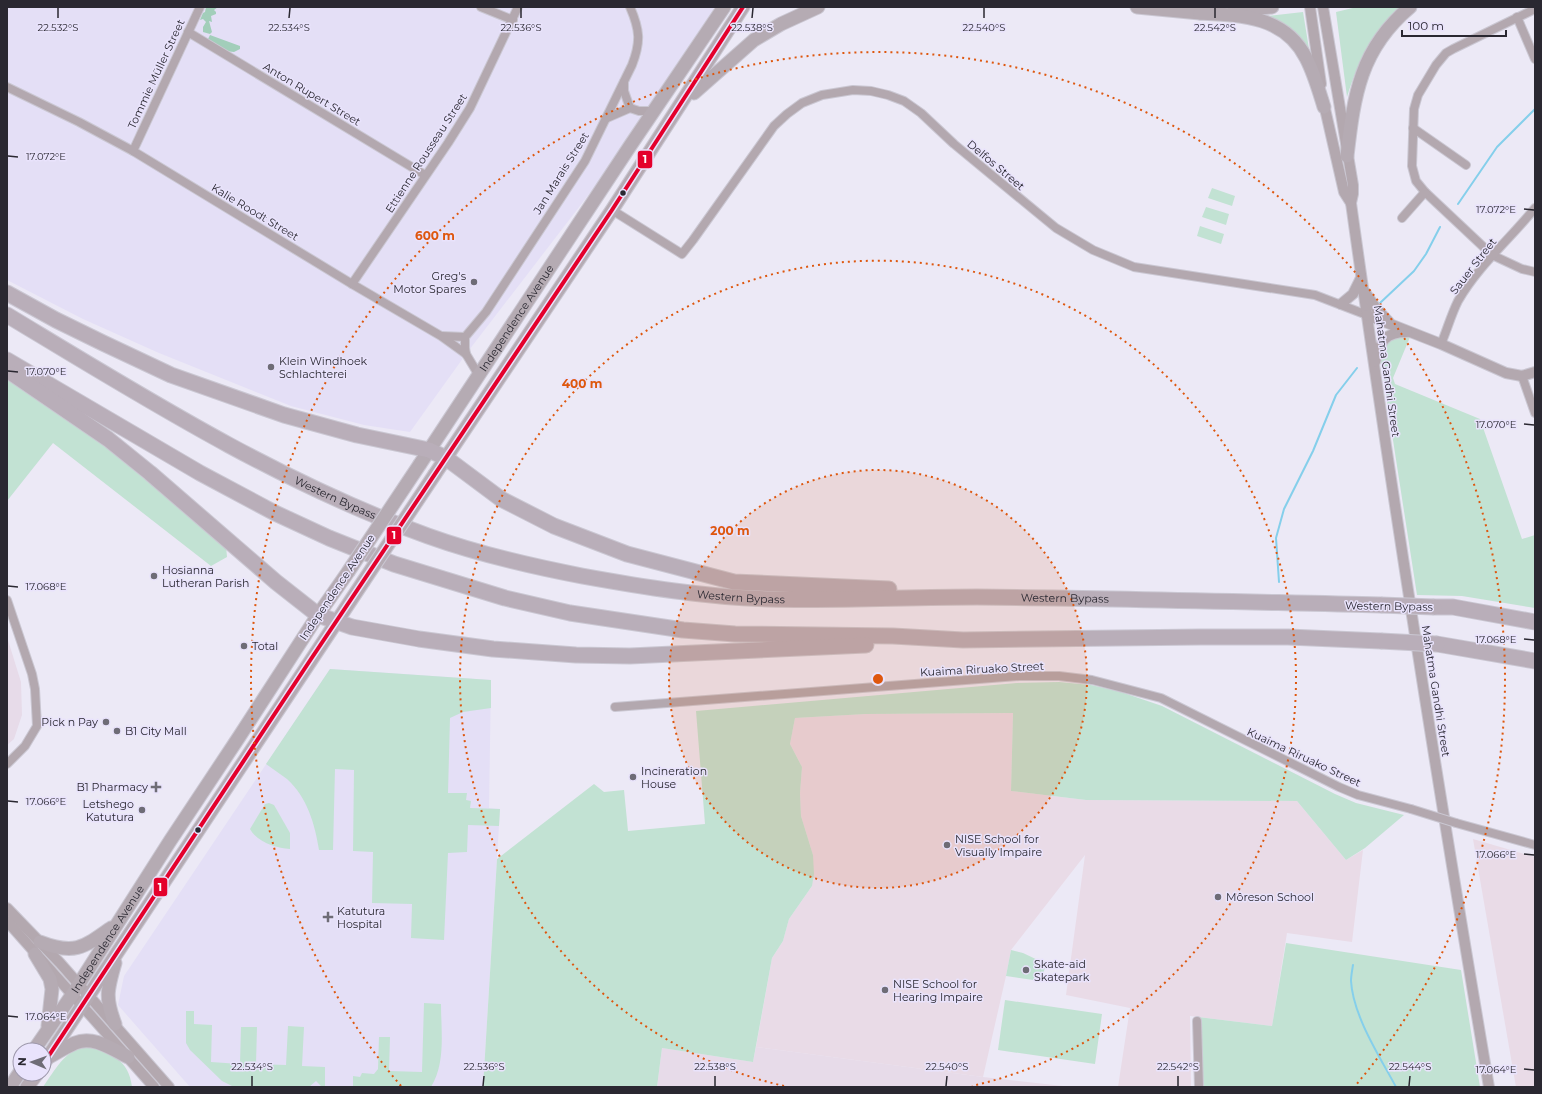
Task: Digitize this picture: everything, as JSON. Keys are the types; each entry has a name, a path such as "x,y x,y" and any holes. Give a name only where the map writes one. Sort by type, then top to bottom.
{"highway":[{"path":"7,293 56,320 103,343 179,377 292,417 357,435 429,450 446,458 501,499 554,526 620,551 655,562 734,582 948,592 971,597"},
{"name":"Western Bypass","path":"7,315 169,412 246,454 355,507 430,537 531,566 642,587 762,599 810,600 971,597 1095,598 1453,607 1535,622"},
{"path":"7,360 153,446 275,513 329,538 394,564 505,598 570,613 682,630 735,634 893,636 963,640"},
{"path":"7,371 108,439 150,473 276,582 318,615 336,623 352,627 419,639 492,649 576,655 630,656 684,654 963,640 1288,637 1437,644 1535,661"}],"main road":[{"path":"703,36 718,7"},
{"name":"Independence Avenue","path":"39,1042 318,615 420,464 478,374 703,36 724,7"},
{"name":"Independence Avenue","path":"52,1051 612,210 743,7"},
{"path":"668,124 698,89 754,40 781,24 818,7"},
{"path":"1137,7 1240,15 1264,21 1284,31 1298,44 1306,57 1324,107"},
{"path":"1200,13 1272,7"},
{"path":"1347,156 1353,106 1363,73 1378,42 1410,7"},
{"path":"48,1028 52,989 50,979 38,948 70,949 82,947 116,924"},
{"path":"115,1024 108,1007 108,994 119,952"},
{"path":"52,1056 76,1042 87,1041 99,1042 128,1057"}],"street":[{"name":"Tommie Müller Street","path":"133,151 200,7"},
{"path":"481,7 512,20"},
{"name":"Ettienne Rousseau Street","path":"352,284 448,143 470,108 518,7"},
{"name":"Jan Marais Street","path":"465,337 486,312 567,189 585,161 607,118 638,48 639,36 630,7"},
{"name":"Mahatma Gandhi Street","path":"1310,7 1324,107 1344,192 1351,203"},
{"name":"Mahatma Gandhi Street","path":"1323,7 1353,185 1351,203 1366,315 1430,733 1490,1087"},
{"path":"1535,9 1453,49 1441,58 1418,95 1414,109 1412,166 1416,181 1425,192 1492,255 1522,269 1535,272"},
{"path":"1517,17 1535,59"},
{"name":"Anton Rupert Street","path":"188,32 425,176"},
{"path":"624,81 624,91 630,108"},
{"name":"Kalie Roodt Street","path":"7,87 79,122 133,151 352,284 441,336 466,354 478,374"},
{"name":"Delfos Street","path":"612,210 682,254 694,240 774,126 786,114 802,103 822,95 854,90 871,91 904,101 921,113 954,144 1051,224 1093,250 1134,267 1305,293 1341,304 1366,315"},
{"path":"607,118 630,108 639,111 653,112"},
{"path":"1413,128 1466,164"},
{"path":"1402,218 1425,192"},
{"name":"Sauer Street","path":"1441,344 1457,303 1465,291 1492,255 1535,208"},
{"path":"1341,304 1353,294 1361,278"},
{"path":"1363,289 1375,307 1391,324"},
{"path":"1366,315 1441,344 1496,369 1516,376 1522,376 1535,372"},
{"path":"1374,366 1379,348 1385,338 1395,333 1409,332"},
{"path":"441,336 465,337 466,354"},
{"path":"1522,376 1535,413"},
{"path":"7,600 32,674 35,689 36,726 25,746 7,764"},
{"name":"Kuaima Riruako Street","path":"615,706 1019,676 1059,676 1092,680 1161,698 1339,787 1358,795 1535,845"},
{"path":"7,908 38,948 75,989 128,1057 154,1087"},
{"path":"7,922 38,948"},
{"path":"85,1001 115,1024 169,1087"},
{"path":"1197,1021 1199,1087"}],"shaded area":[{"path":"7,7 714,7 703,36 653,111 466,354 410,432 364,425 291,406 159,353 83,319 7,280"},
{"path":"7,637 21,682 22,715 14,739 7,745"},
{"name":"Katutura Hospital","path":"330,669 491,680 489,808 500,809 483,1087 190,1087 118,1005 124,976"},
{"path":"1013,713 1011,791 1086,800 1297,801 1346,860 1363,850 1352,942 1287,933 1272,1026 1190,1016 1191,1087 1118,1087 1130,1008 1066,995 1085,855 1011,950 983,1077 756,1047 772,958 783,941 789,919 812,886 813,855 801,816 800,793 802,767 790,744 795,718 866,714"},
{"path":"1473,839 1535,857 1535,1087 1516,1087"},
{"path":"756,1047 983,1077 1072,1087 657,1087 662,1048 753,1062"}],"green space":[{"path":"206,7 218,7 214,10 216,14 211,16 212,22 209,21 212,32 210,34 203,32 203,27 206,22 203,19 200,20"},
{"path":"1357,7 1400,7 1374,38 1368,48 1356,71 1347,97 1336,12"},
{"path":"1303,12 1309,49 1290,30 1267,16"},
{"path":"210,35 240,46 240,49 234,52 225,51 209,41 208,39"},
{"path":"1212,188 1235,196 1232,206 1208,198"},
{"path":"1206,207 1229,214 1226,225 1202,217"},
{"path":"1200,226 1224,234 1221,244 1197,236"},
{"path":"1398,335 1410,337 1393,378 1395,384 1480,419 1522,539 1535,535 1535,608 1462,596 1417,595 1380,356 1386,341"},
{"path":"7,379 63,415 108,449 226,546 227,557 211,566 53,443 7,501"},
{"path":"330,669 491,680 491,708 463,712 450,718 448,793 467,793 466,800 471,801 470,808 500,809 499,826 468,825 467,852 448,853 444,940 411,938 412,904 372,903 373,852 353,851 354,770 335,769 333,850 319,850 315,830 309,812 300,794 287,779 266,764"},
{"path":"1059,682 1091,685 1121,692 1162,706 1335,794 1356,803 1404,815 1365,848 1346,860 1297,801 1086,800 1011,791 1013,713 866,714 795,718 790,744 802,767 800,793 801,816 813,855 814,874 812,886 789,919 783,941 772,958 753,1062 662,1048 657,1087 483,1087 497,859 594,784 604,792 624,790 628,831 705,824 696,711 1017,683"},
{"path":"269,803 274,805 290,833 290,849 267,844 253,834 250,829 265,804"},
{"path":"1286,943 1461,970 1480,1087 1199,1087 1198,1017 1272,1026"},
{"name":"Skate-aid Skatepark","path":"1011,950 1023,953 1047,963 1040,981 1006,976"},
{"path":"1005,1000 1102,1014 1095,1064 998,1050"},
{"path":"424,1003 441,1004 441,1057 436,1077 431,1087 353,1087 353,1076 360,1077 362,1073 374,1074 378,1069 379,1037 390,1037 389,1071 422,1072"},
{"path":"186,1011 194,1011 194,1024 212,1025 211,1062 240,1064 241,1027 257,1027 256,1064 286,1065 288,1026 304,1027 302,1066 325,1067 325,1086 321,1086 316,1081 309,1087 234,1087 222,1081 190,1050 186,1043"},
{"path":"86,1046 103,1051 117,1059 127,1070 132,1087 43,1087 46,1082 52,1082 52,1074 56,1068 66,1057 78,1048"}],"waterway":[{"path":"1458,204 1497,147 1535,109"},
{"path":"1380,303 1414,271 1426,254 1440,227"},
{"path":"1279,582 1276,538 1284,509 1313,451 1336,395 1357,368"},
{"path":"1353,965 1351,981 1357,1008 1368,1036 1396,1087"}],"transit line":[{"name":"1","path":"52,1051 311,659 612,210 743,7"}],"place":[{"name":"Greg's Motor Spares","path":"474,282"},
{"name":"Klein Windhoek Schlachterei","path":"271,367"},
{"name":"Hosianna Lutheran Parish","path":"154,576"},
{"name":"Total","path":"244,646"},
{"name":"Pick n Pay","path":"106,722"},
{"name":"B1 City Mall","path":"117,731"},
{"name":"Incineration House","path":"633,777"},
{"name":"B1 Pharmacy","path":"156,787"},
{"name":"Letshego Katutura","path":"142,810"},
{"name":"NISE School for Visually Impaire","path":"947,845"},
{"name":"Môreson School","path":"1218,897"},
{"name":"Katutura Hospital","path":"328,917"},
{"name":"Skate-aid Skatepark","path":"1026,970"},
{"name":"NISE School for Hearing Impaire","path":"885,990"}]}
